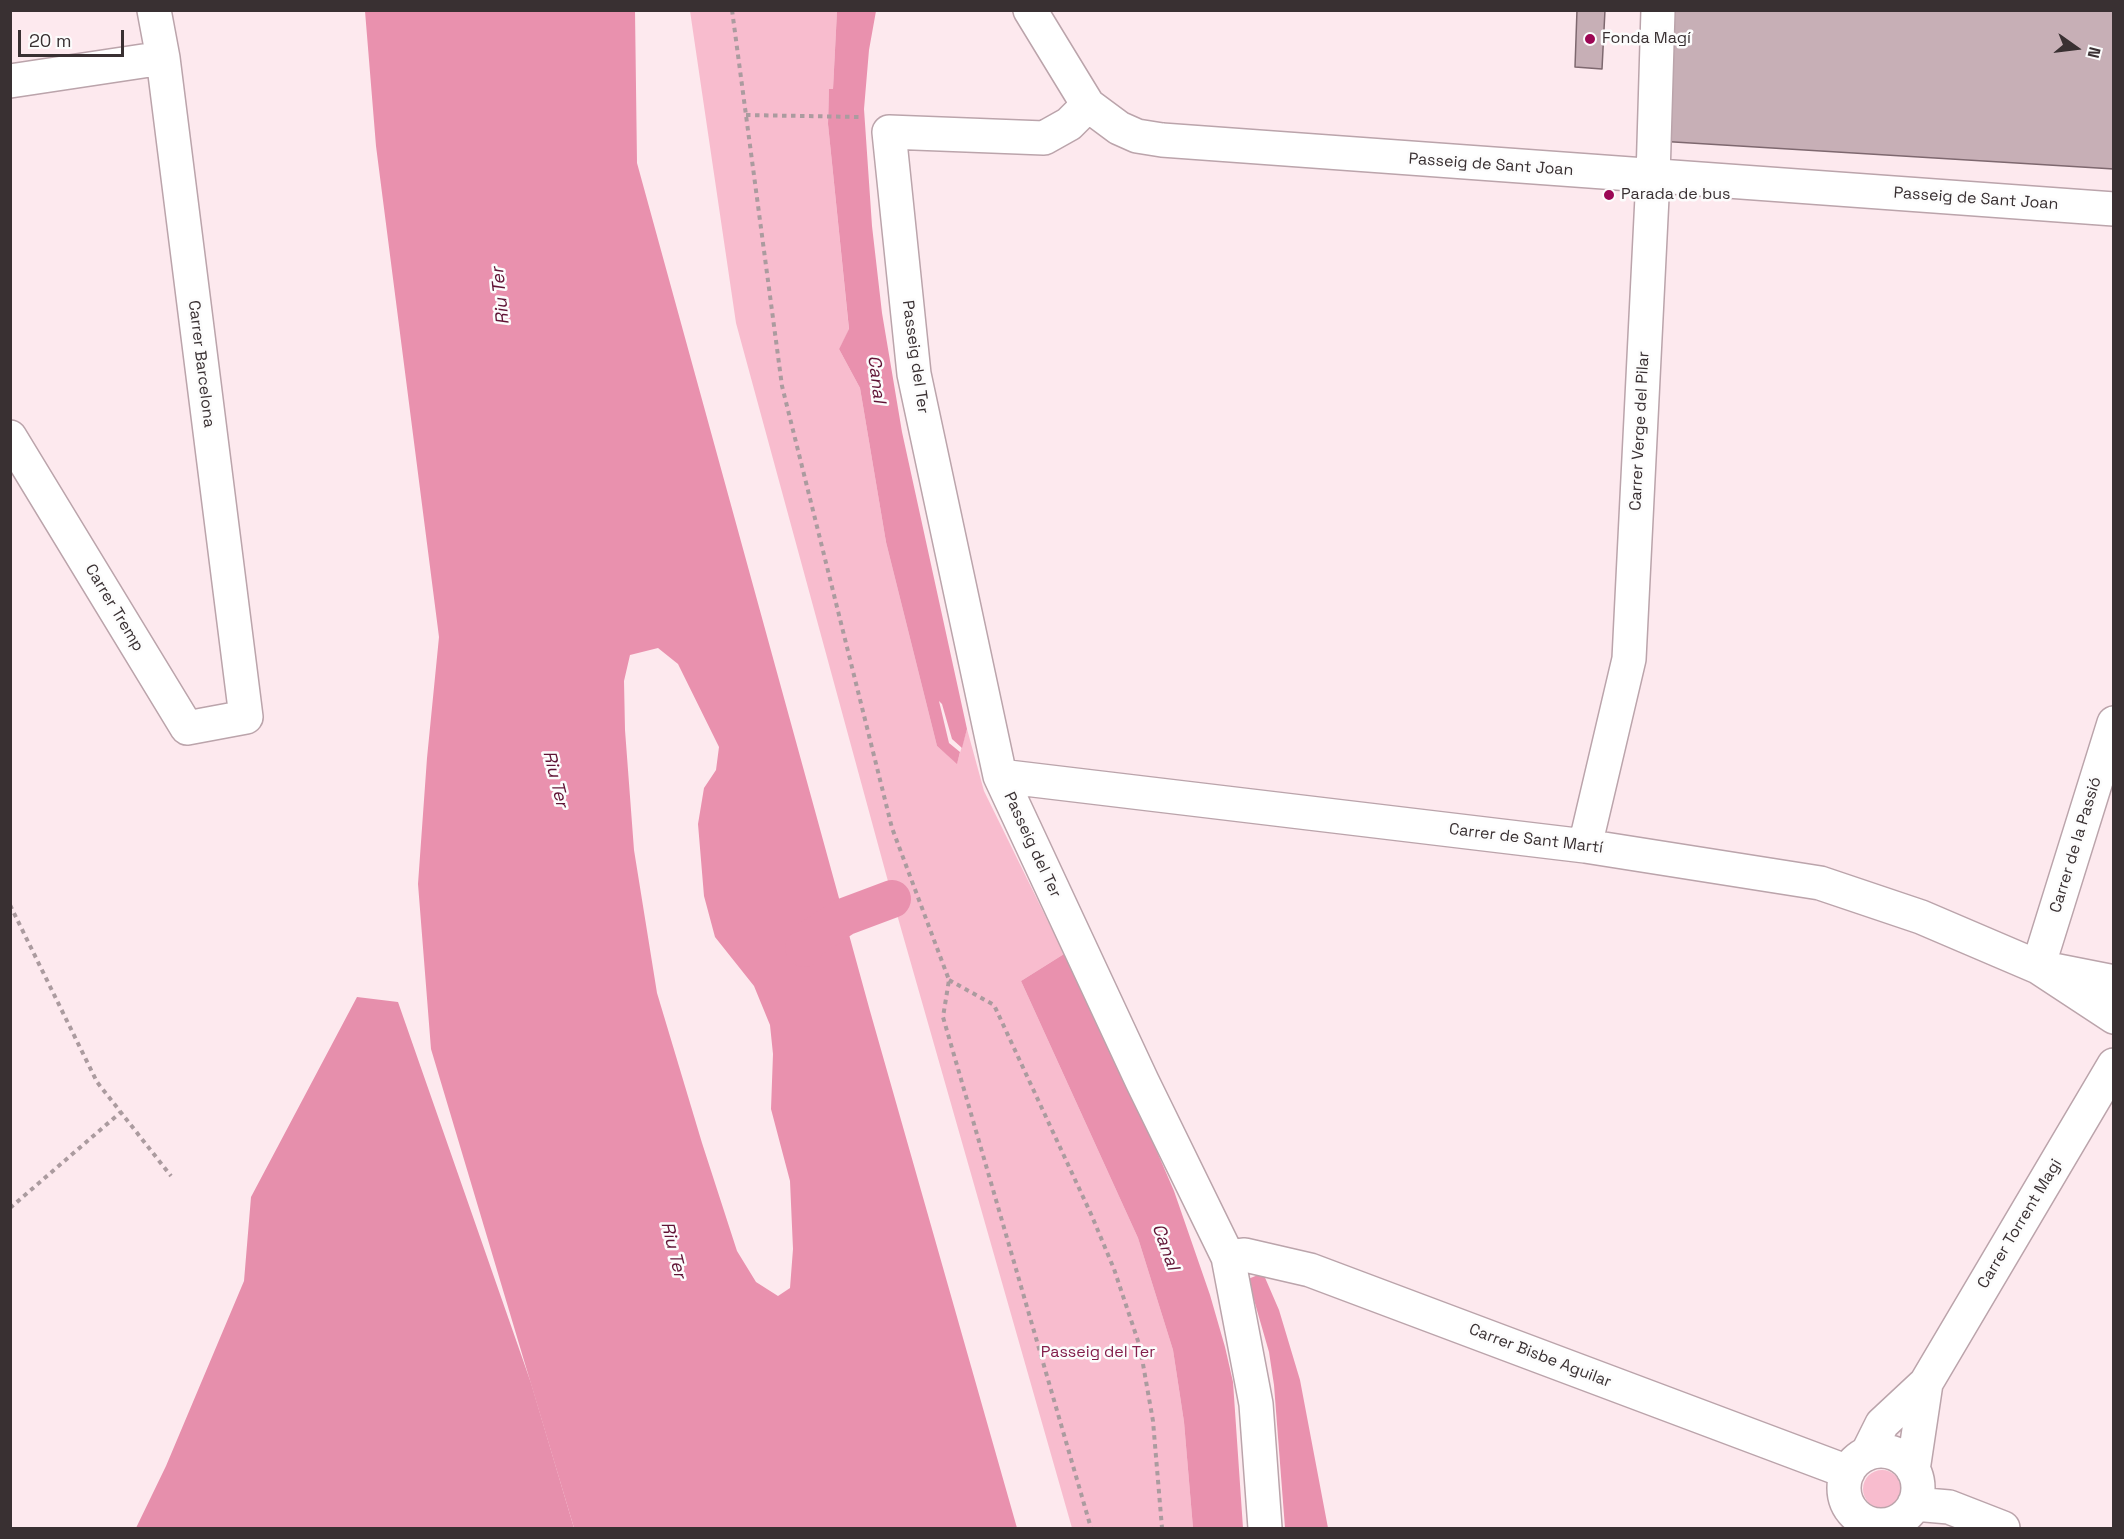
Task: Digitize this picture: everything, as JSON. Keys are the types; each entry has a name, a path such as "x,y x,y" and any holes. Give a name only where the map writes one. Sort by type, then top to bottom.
{"street":[{"name":"Carrer Barcelona","path":"154,10 163,58 246,717"},
{"path":"878,125 1044,138 1069,124 1088,105 1030,10"},
{"name":"Carrer Verge del Pilar","path":"1585,846 1629,659 1653,177 1658,10"},
{"path":"10,81 163,58"},
{"name":"Passeig de Sant Joan","path":"1088,105 1119,128 1137,135 1162,140 1653,177 2114,208"},
{"name":"Passeig del Ter","path":"878,125 914,374 1000,776 1142,1081 1228,1257 1256,1404 1265,1528"},
{"name":"Carrer Tremp","path":"10,437 187,728 246,717"},
{"name":"Carrer de la Passió","path":"2038,968 2114,723"},
{"name":"Carrer de Sant Martí","path":"1000,776 1585,846 1820,883 1921,917 2038,968 2114,1017"},
{"name":"Carrer de Sant Martí","path":"2038,968 2114,982"},
{"name":"Carrer Torrent Magi","path":"1858,1463 1882,1424 1926,1383 2114,1065"},
{"name":"Carrer Bisbe Aguilar","path":"1228,1257 1245,1255 1310,1270 1858,1463"},
{"name":"Carrer Torrent Magi","path":"1913,1470 1926,1383"},
{"path":"1885,1520 1918,1487 1913,1470 1908,1463 1885,1451 1858,1463 1845,1481 1849,1507 1885,1520 1949,1507 2003,1528"}],"path":[{"path":"732,10 782,386 892,828 949,980 943,1017 1091,1528"},
{"path":"746,115 831,116 878,125"},
{"path":"10,905 97,1082 171,1176"},
{"path":"949,980 994,1005 1087,1204 1114,1269 1140,1347 1153,1420 1162,1528"},
{"path":"10,1208 121,1112"}],"green space":[{"name":"Passeig del Ter","path":"690,11 837,11 833,89 829,90 828,124 849,330 839,349 860,388 886,542 937,746 957,763 967,729 984,791 1064,954 1021,981 1138,1238 1173,1350 1184,1422 1193,1528 1072,1528 898,918 736,323"},
{"path":"1882,1470 1895,1476 1901,1489 1895,1502 1882,1508 1869,1502 1863,1489 1869,1476"}],"shaded area":[{"path":"357,997 398,1002 531,1383 574,1528 136,1528 166,1466 244,1281 251,1197"}],"water":[{"name":"Riu Ter","path":"365,11 635,11 637,163 870,1011 1017,1528 574,1528 431,1049 418,884 439,637 376,146","holes":["658,648 678,664 719,747 716,770 704,788 698,824 704,896 715,937 754,986 770,1025 773,1054 771,1109 790,1181 793,1249 790,1288 778,1296 756,1282 737,1251 702,1143 657,993 634,850 625,730 624,681 630,655"]},
{"name":"Canal","path":"837,11 876,11 869,50 864,109 872,226 882,313 902,432 967,729 962,748 952,739 942,704 939,701 949,743 960,752 957,764 937,746 886,542 860,388 839,349 849,329 828,124 829,89 833,89"},
{"name":"Canal","path":"1064,954 1130,1089 1174,1191 1210,1295 1233,1382 1243,1528 1193,1528 1184,1422 1173,1350 1138,1238 1021,981"},
{"path":"1263,1273 1279,1310 1300,1380 1328,1528 1285,1528 1274,1385 1269,1352 1248,1279"}],"building":[{"name":"Fonda Magí","path":"1577,10 1605,10 1602,69 1575,67"},
{"path":"1664,10 2114,10 2114,169 1658,141"}],"waterway":[{"path":"804,948 809,940 844,917 892,899"}],"place":[{"name":"Fonda Magí","path":"1590,39"},
{"name":"Parada de bus","path":"1609,195"}]}
